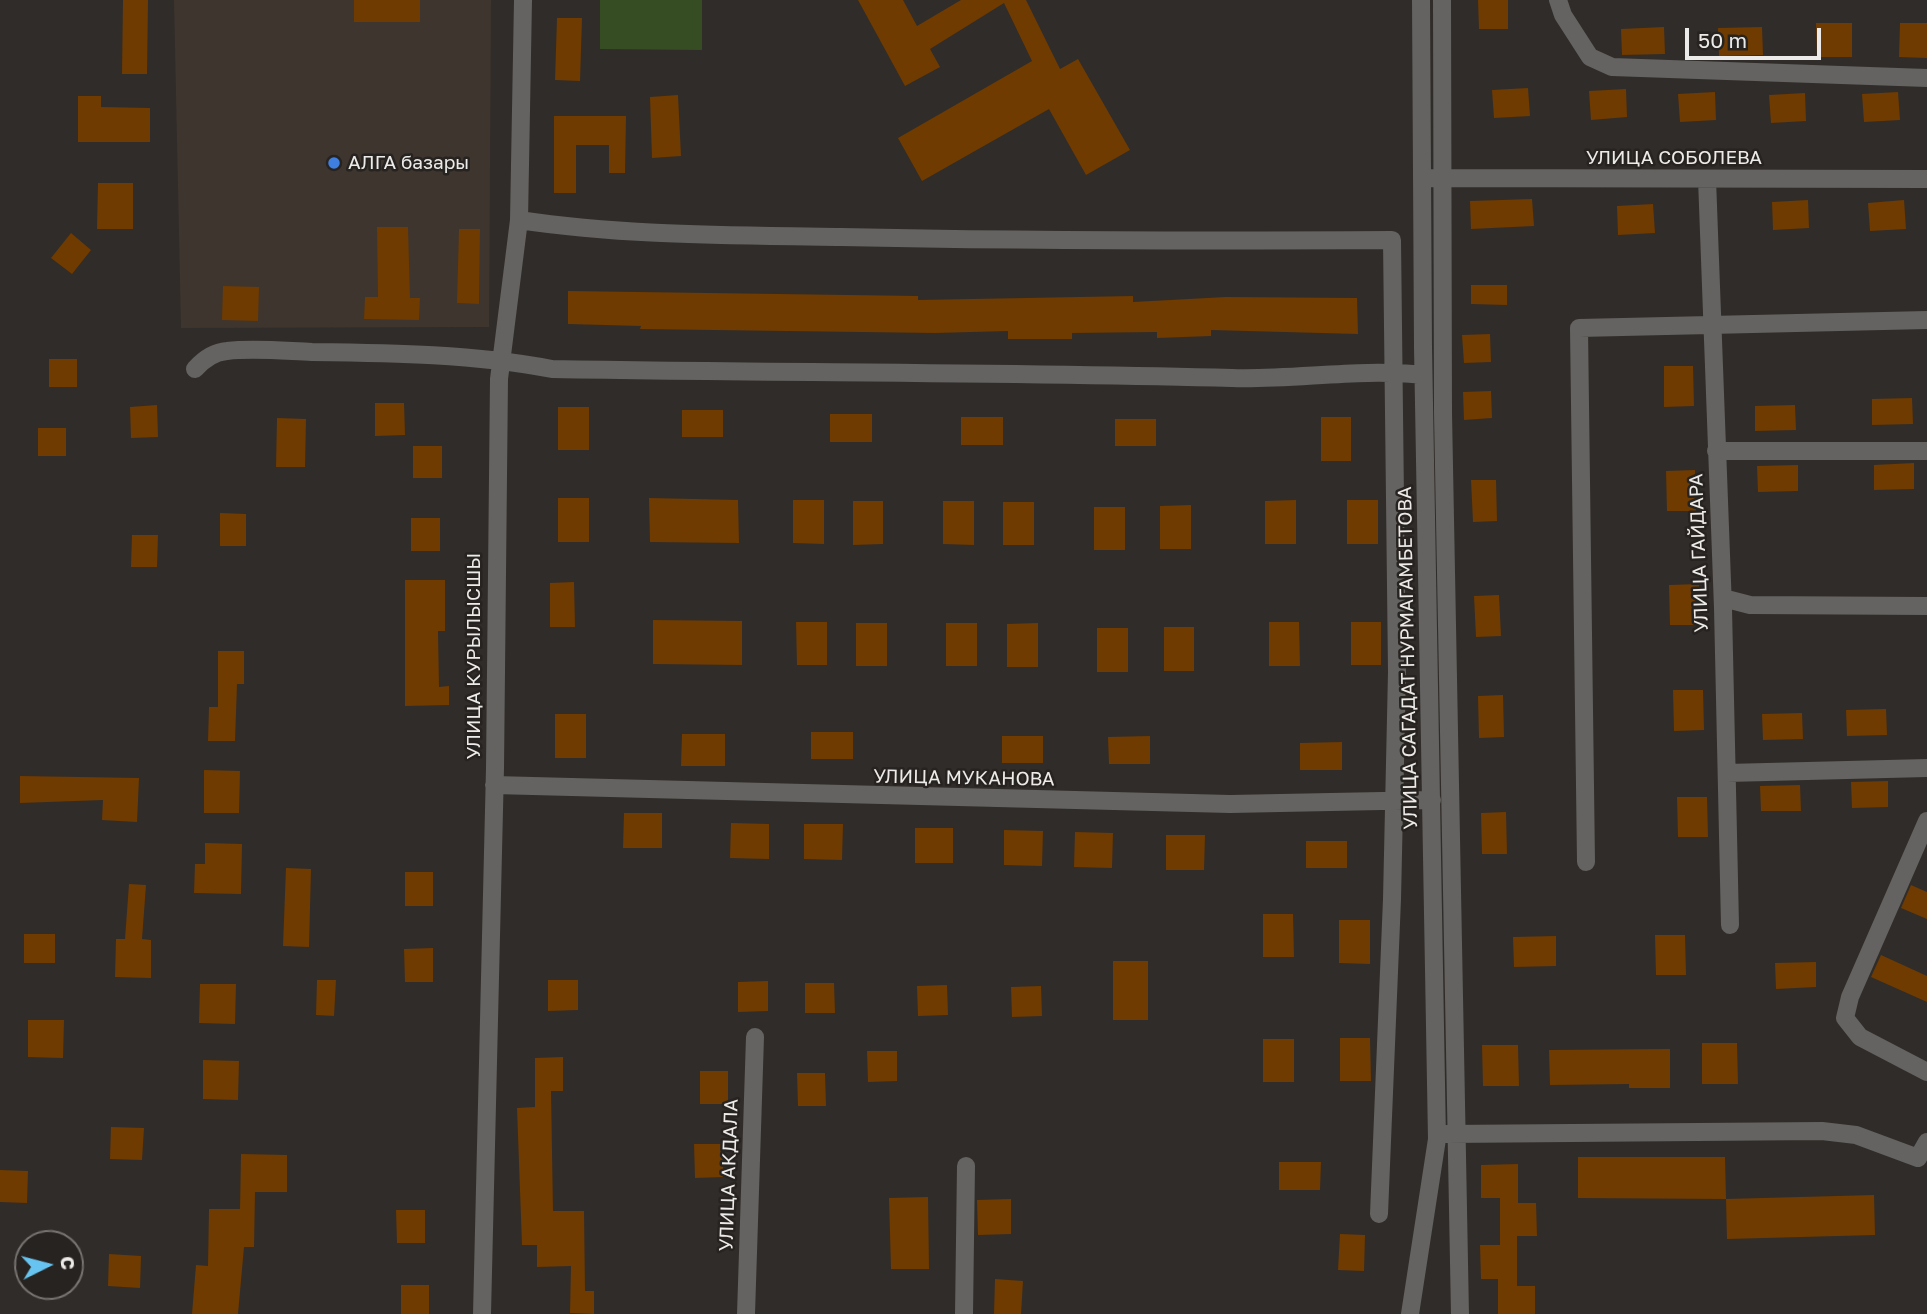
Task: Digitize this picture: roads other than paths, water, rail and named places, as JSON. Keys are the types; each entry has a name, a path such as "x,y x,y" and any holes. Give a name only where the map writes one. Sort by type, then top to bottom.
{"street":[{"name":"УЛИЦА КУРЫЛЫСШЫ","path":"482,1314 494,785 497,466 502,360 519,220 523,0"},
{"name":"УЛИЦА САГАДАТ НУРМАГАМБЕТОВА","path":"1410,1314 1436,1134 1423,375 1421,0"},
{"path":"1442,0 1443,413 1460,1314"},
{"path":"1558,0 1563,15 1590,57 1612,67 1927,78"},
{"name":"УЛИЦА СОБОЛЕВА","path":"1422,178 1927,179"},
{"name":"УЛИЦА ГАЙДАРА","path":"1707,179 1723,598 1730,925"},
{"path":"519,220 582,229 721,235 1056,240 1392,240 1391,372 1397,672 1378,1214"},
{"path":"1586,862 1579,328 1927,320"},
{"path":"195,369 203,360 225,351 371,352 502,360 552,369 689,372 1059,373 1237,379 1391,372 1423,375"},
{"path":"1716,450 1927,451"},
{"path":"1723,598 1750,604 1927,606"},
{"path":"1727,773 1927,768"},
{"name":"УЛИЦА МУКАНОВА","path":"494,785 1174,804 1432,800"},
{"path":"1927,821 1850,997 1845,1018 1860,1037 1927,1072"},
{"name":"УЛИЦА АКДАЛА","path":"746,1314 755,1037"},
{"path":"1436,1134 1822,1132 1856,1135 1918,1158 1927,1142"},
{"path":"964,1314 967,1166"}],"place":[{"name":"АЛГА базары","path":"334,163"}]}
